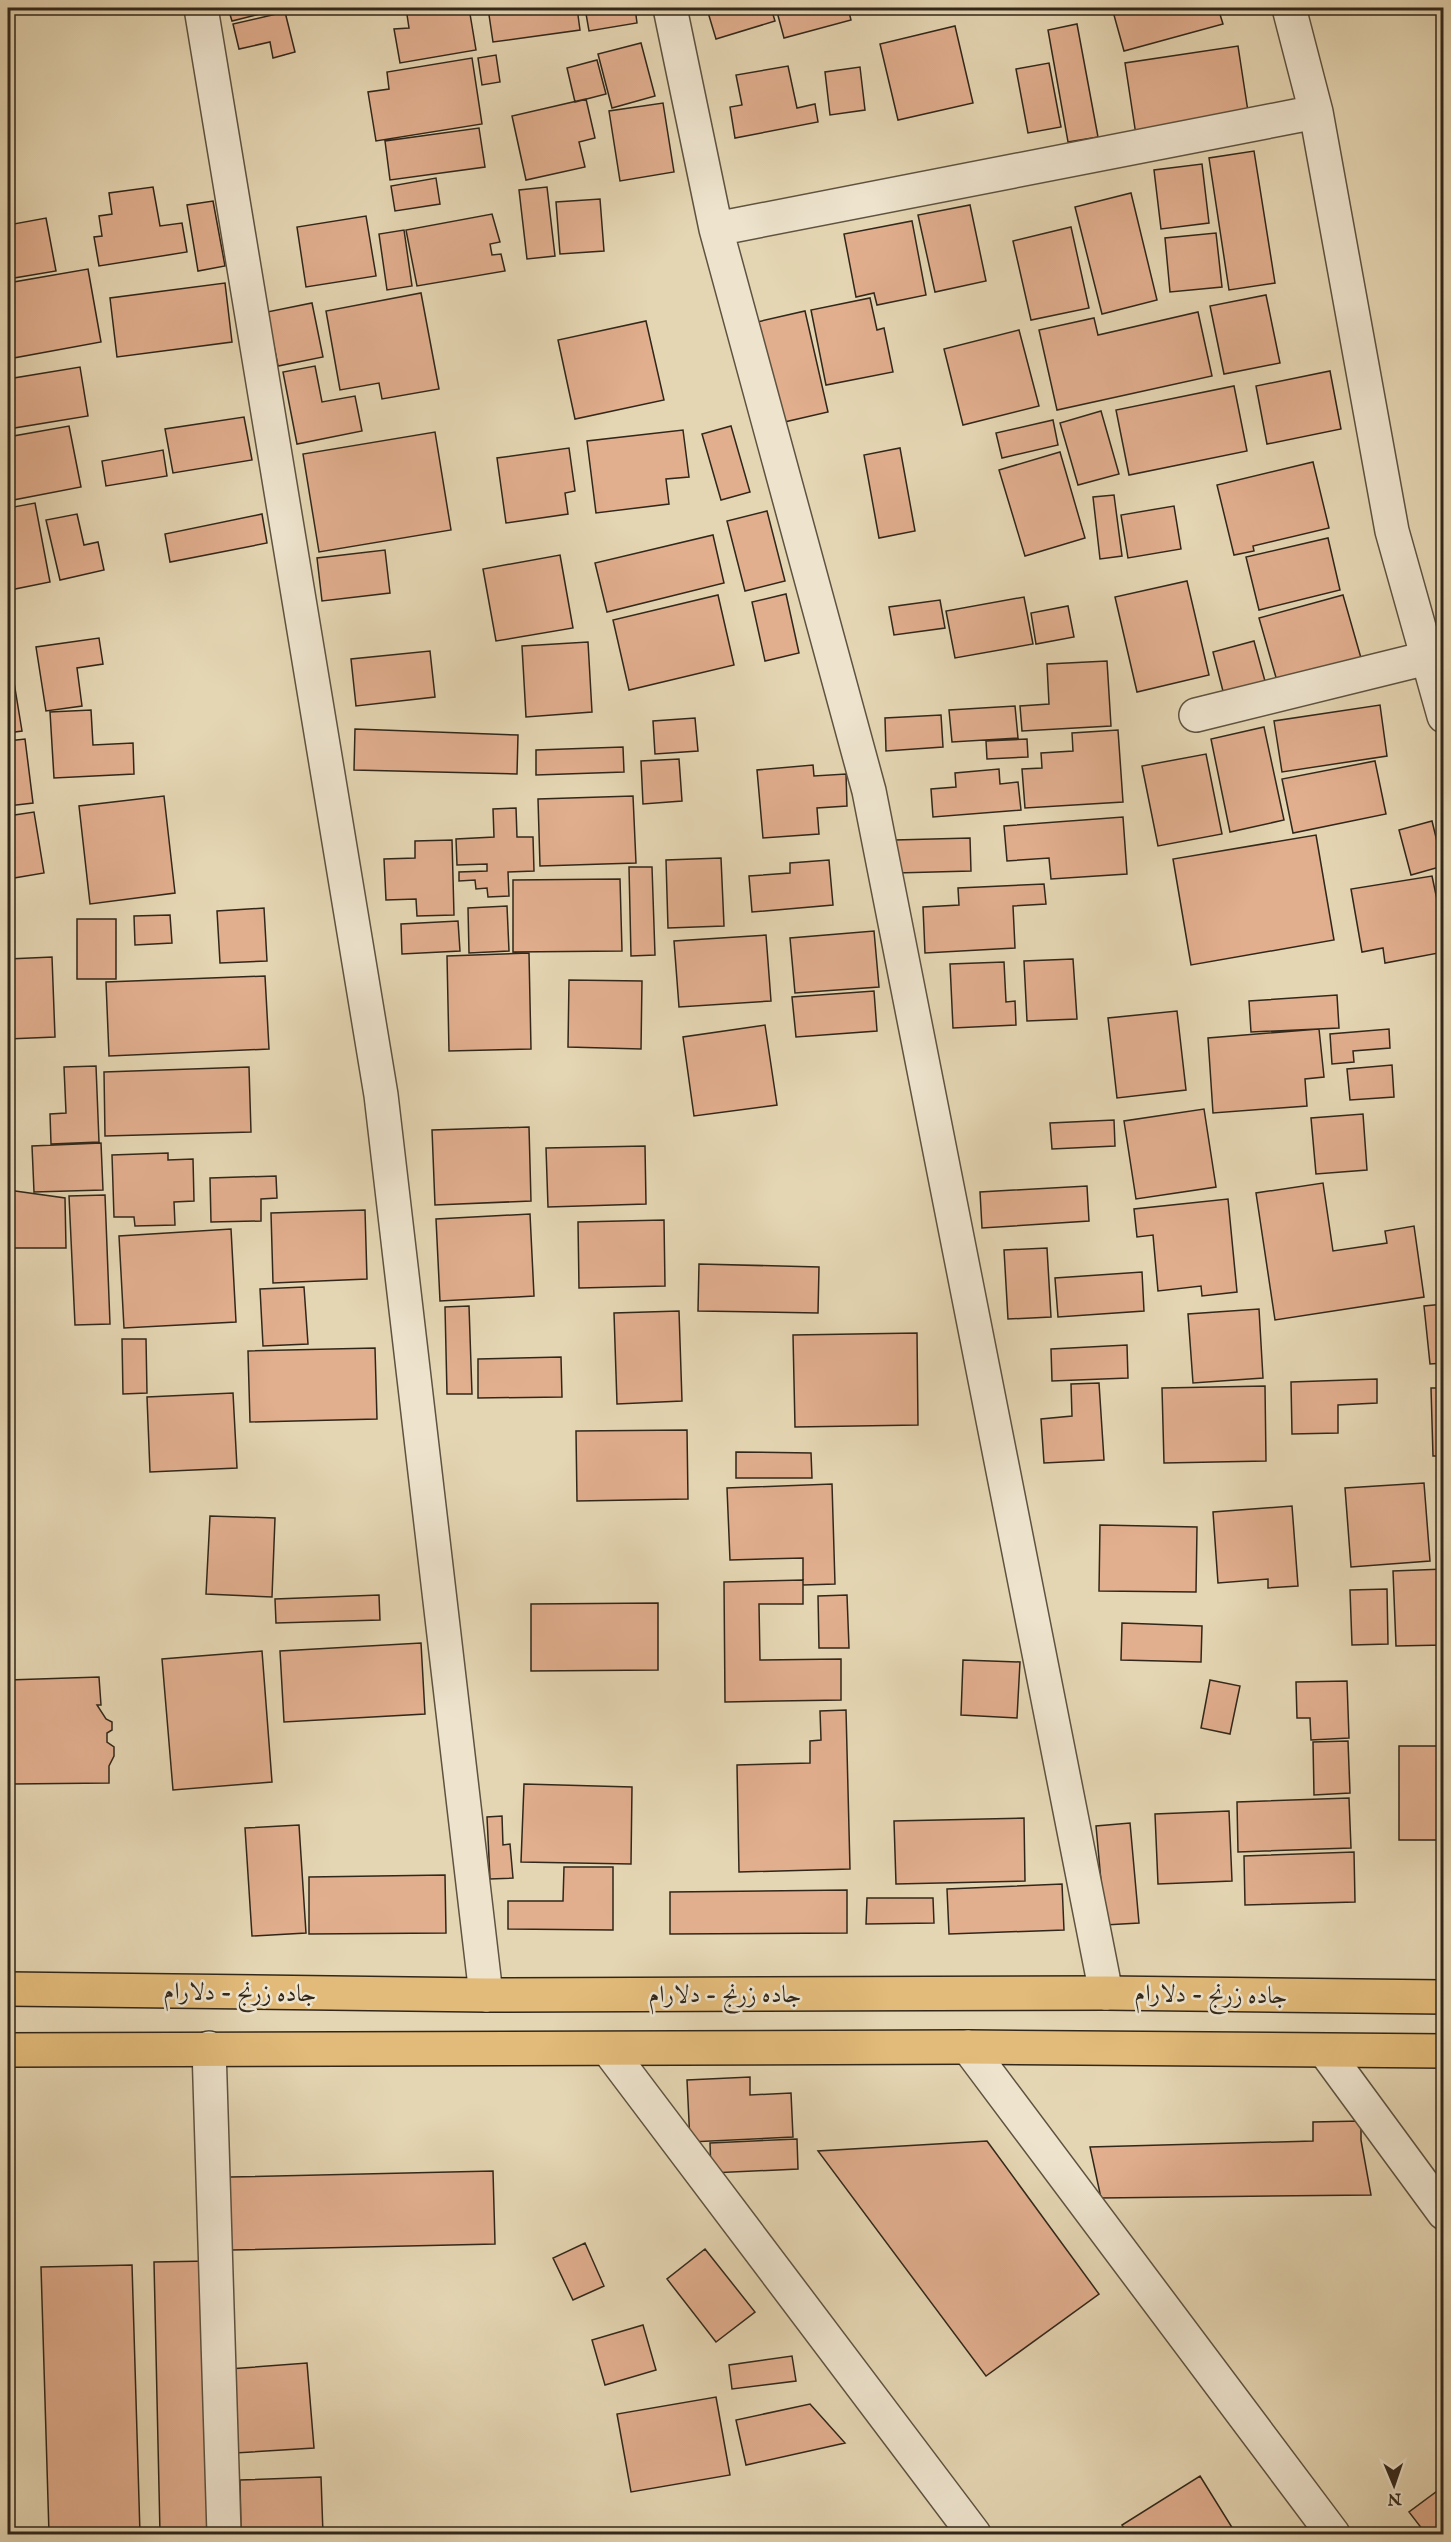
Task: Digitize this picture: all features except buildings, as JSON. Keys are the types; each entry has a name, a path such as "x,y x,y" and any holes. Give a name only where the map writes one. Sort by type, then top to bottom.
{"highway":[{"name":"جاده زرنج - دلارام","path":"8,1989 486,1995 1106,1994 1443,1997"},
{"path":"8,2050 968,2048 1443,2051"}],"street":[{"path":"201,8 381,1095 486,1995"},
{"path":"670,8 716,229 869,791 1106,1994"},
{"path":"1289,8 1316,112 1392,531 1443,716"},
{"path":"716,229 1316,112"},
{"path":"1196,715 1427,658"},
{"path":"209,2048 224,2535"},
{"path":"968,2048 1333,2535"},
{"path":"608,2049 974,2535"},
{"path":"1324,2051 1443,2213"}]}
